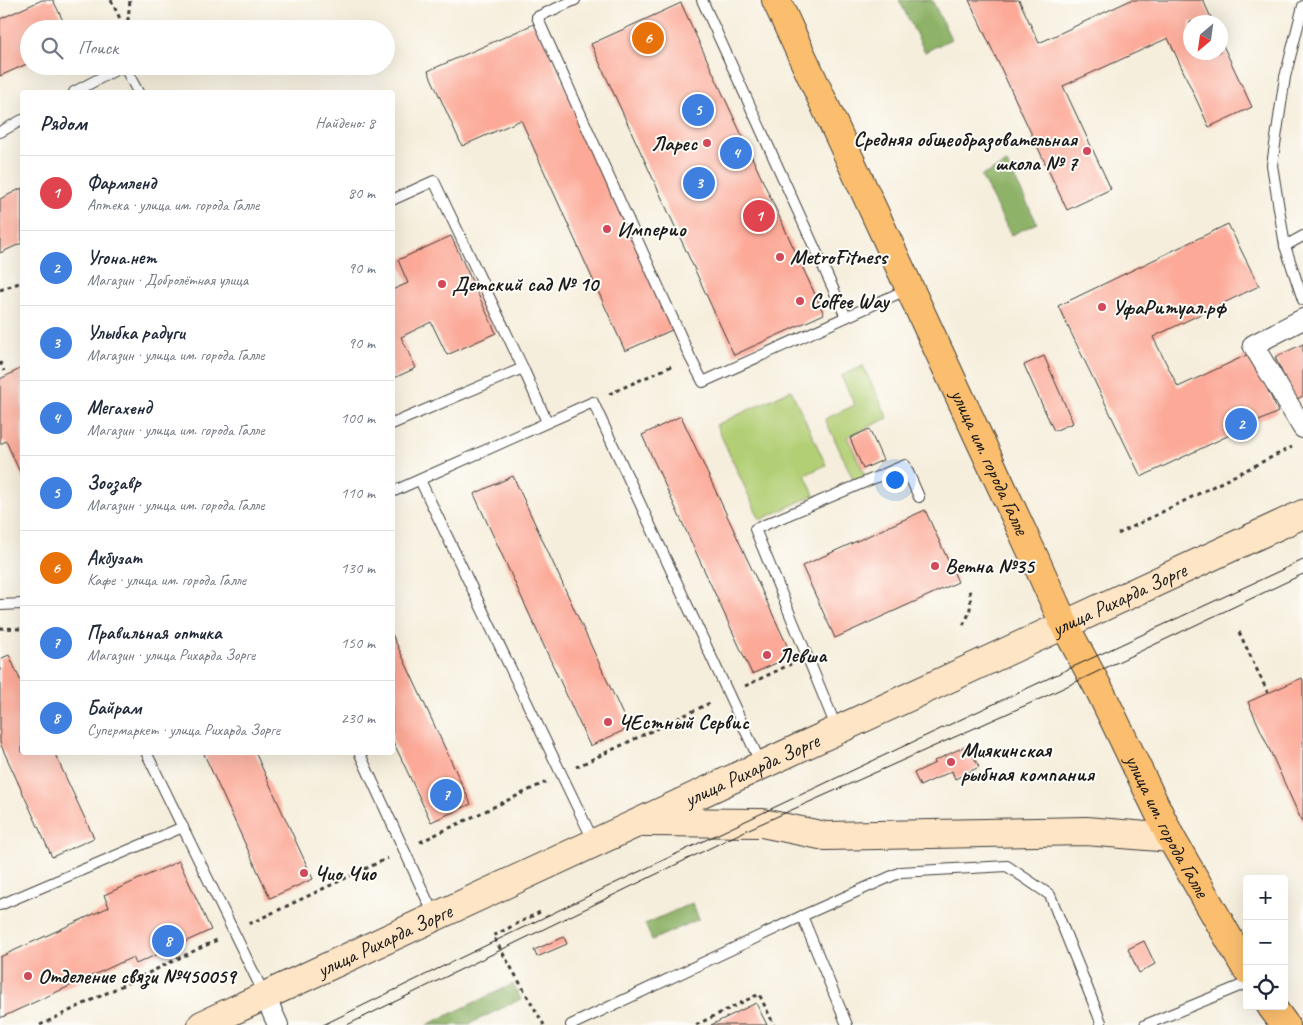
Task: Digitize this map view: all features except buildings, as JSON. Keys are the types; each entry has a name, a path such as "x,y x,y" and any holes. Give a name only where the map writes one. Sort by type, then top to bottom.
{"main road":[{"name":"улица им. города Галле","path":"776,0 1064,624 1101,693 1171,838 1244,965"},
{"name":"улица Рихарда Зорге","path":"202,1025 1303,514"},
{"path":"640,821 762,823 825,836 1086,831 1171,838"},
{"path":"1274,1010 1285,1025"}],"street":[{"path":"1303,319 1253,345 1303,428"},
{"path":"265,996 278,1025"}],"lane":[{"path":"575,0 537,17 690,358 703,382 909,289"},
{"path":"702,0 846,317"},
{"path":"1303,6 1286,77 1272,164 1284,246 1303,300"},
{"path":"78,90 107,75"},
{"path":"129,75 137,90"},
{"path":"0,132 20,121"},
{"path":"395,199 434,181 547,422"},
{"path":"1284,246 1303,236"},
{"path":"395,423 523,368"},
{"path":"395,491 593,402 761,765"},
{"path":"838,730 755,528 904,465 919,497"},
{"path":"420,480 595,842"},
{"path":"0,605 20,604"},
{"path":"147,755 265,996"},
{"path":"361,755 435,916"},
{"path":"0,904 183,827"},
{"path":"571,1025 802,916 901,872 1007,866 1050,894 1101,1022 1100,1025"},
{"path":"802,916 847,1025"},
{"path":"1145,1025 1157,1023 1243,985"}],"path":[{"path":"111,0 121,20"},
{"path":"127,20 130,0"},
{"path":"0,290 20,283"},
{"path":"593,402 690,358"},
{"path":"0,362 4,371"},
{"path":"1118,534 1294,446"},
{"path":"963,625 971,607 969,589"},
{"path":"0,628 20,629"},
{"path":"1239,632 1268,693"},
{"path":"40,1025 808,656"},
{"path":"540,912 493,936 544,1025"},
{"path":"696,1025 759,994 774,1025"}],"green space":[{"path":"899,0 932,0 951,39 925,52"},
{"path":"1007,163 1037,223 1011,235 981,176"},
{"path":"863,366 888,418 847,437 865,475 854,481 825,419 855,405 841,376"},
{"path":"791,390 826,465 805,475 814,495 760,520 716,425"},
{"path":"692,903 699,919 652,940 645,924"},
{"path":"513,984 521,999 467,1025 427,1025"}],"tram line":[{"path":"323,1025 567,906 1303,560"},
{"path":"347,1025 749,829 1042,698 1303,574"}],"place":[{"name":"Акбузат","path":"648,38"},
{"name":"Зоозавр","path":"698,110"},
{"name":"Ларес","path":"707,143"},
{"name":"Средняя общеобразовательная школа № 7","path":"1087,151"},
{"name":"Мегахенд","path":"736,153"},
{"name":"Улыбка радуги","path":"699,183"},
{"name":"Фармленд","path":"759,216"},
{"name":"Империо","path":"607,229"},
{"name":"MetroFitness","path":"780,257"},
{"name":"Детский сад № 10","path":"442,284"},
{"name":"Coffee Way","path":"800,301"},
{"name":"УфаРитуал.рф","path":"1102,307"},
{"name":"Угона.нет","path":"1241,424"},
{"name":"Ветна №35","path":"935,566"},
{"name":"Левша","path":"767,655"},
{"name":"ЧЕстный Сервис","path":"608,722"},
{"name":"Миякинская рыбная компания","path":"951,762"},
{"name":"Правильная оптика","path":"446,795"},
{"name":"Чио Чио","path":"304,873"},
{"name":"Байрам","path":"168,941"},
{"name":"Отделение связи №450059","path":"28,976"}]}
